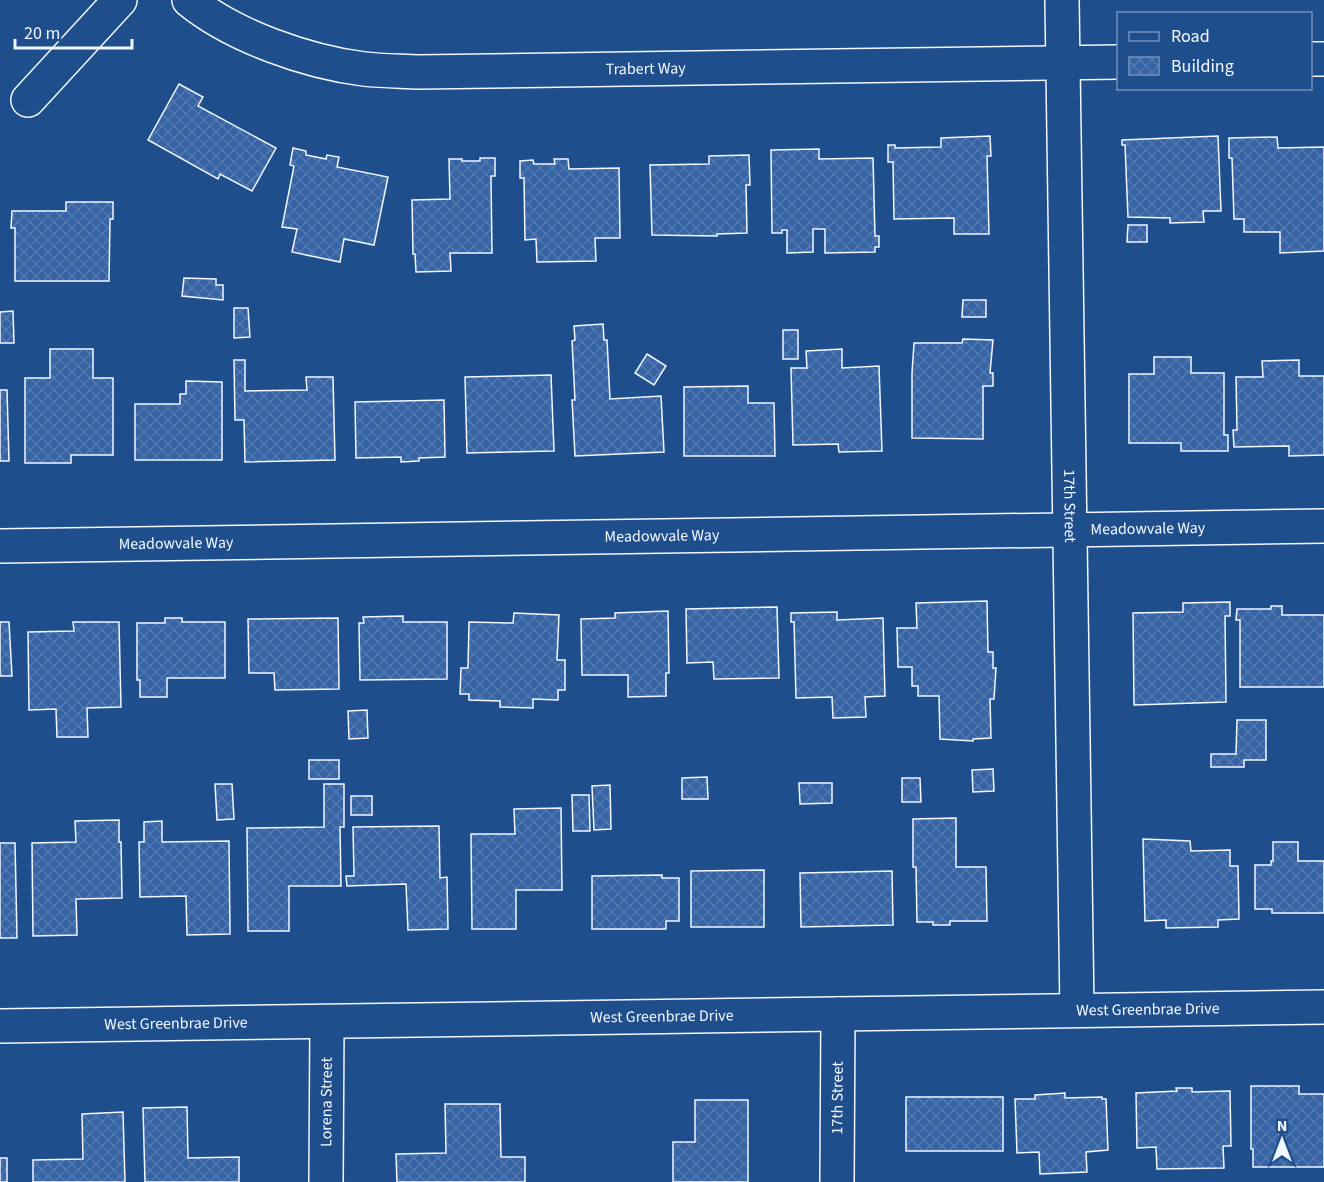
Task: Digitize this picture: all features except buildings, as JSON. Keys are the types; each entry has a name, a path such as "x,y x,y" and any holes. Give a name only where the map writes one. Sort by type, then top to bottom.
{"street":[{"path":"28,100 120,0"},
{"name":"Trabert Way","path":"189,0 249,36 303,57 363,69 419,72 1117,62"},
{"name":"17th Street","path":"1062,0 1077,1010"},
{"name":"Meadowvale Way","path":"0,546 1324,526"},
{"name":"West Greenbrae Drive","path":"0,1026 1324,1007"},
{"name":"17th Street","path":"837,1182 838,1014"},
{"name":"Lorena Street","path":"326,1182 327,1022"}]}
